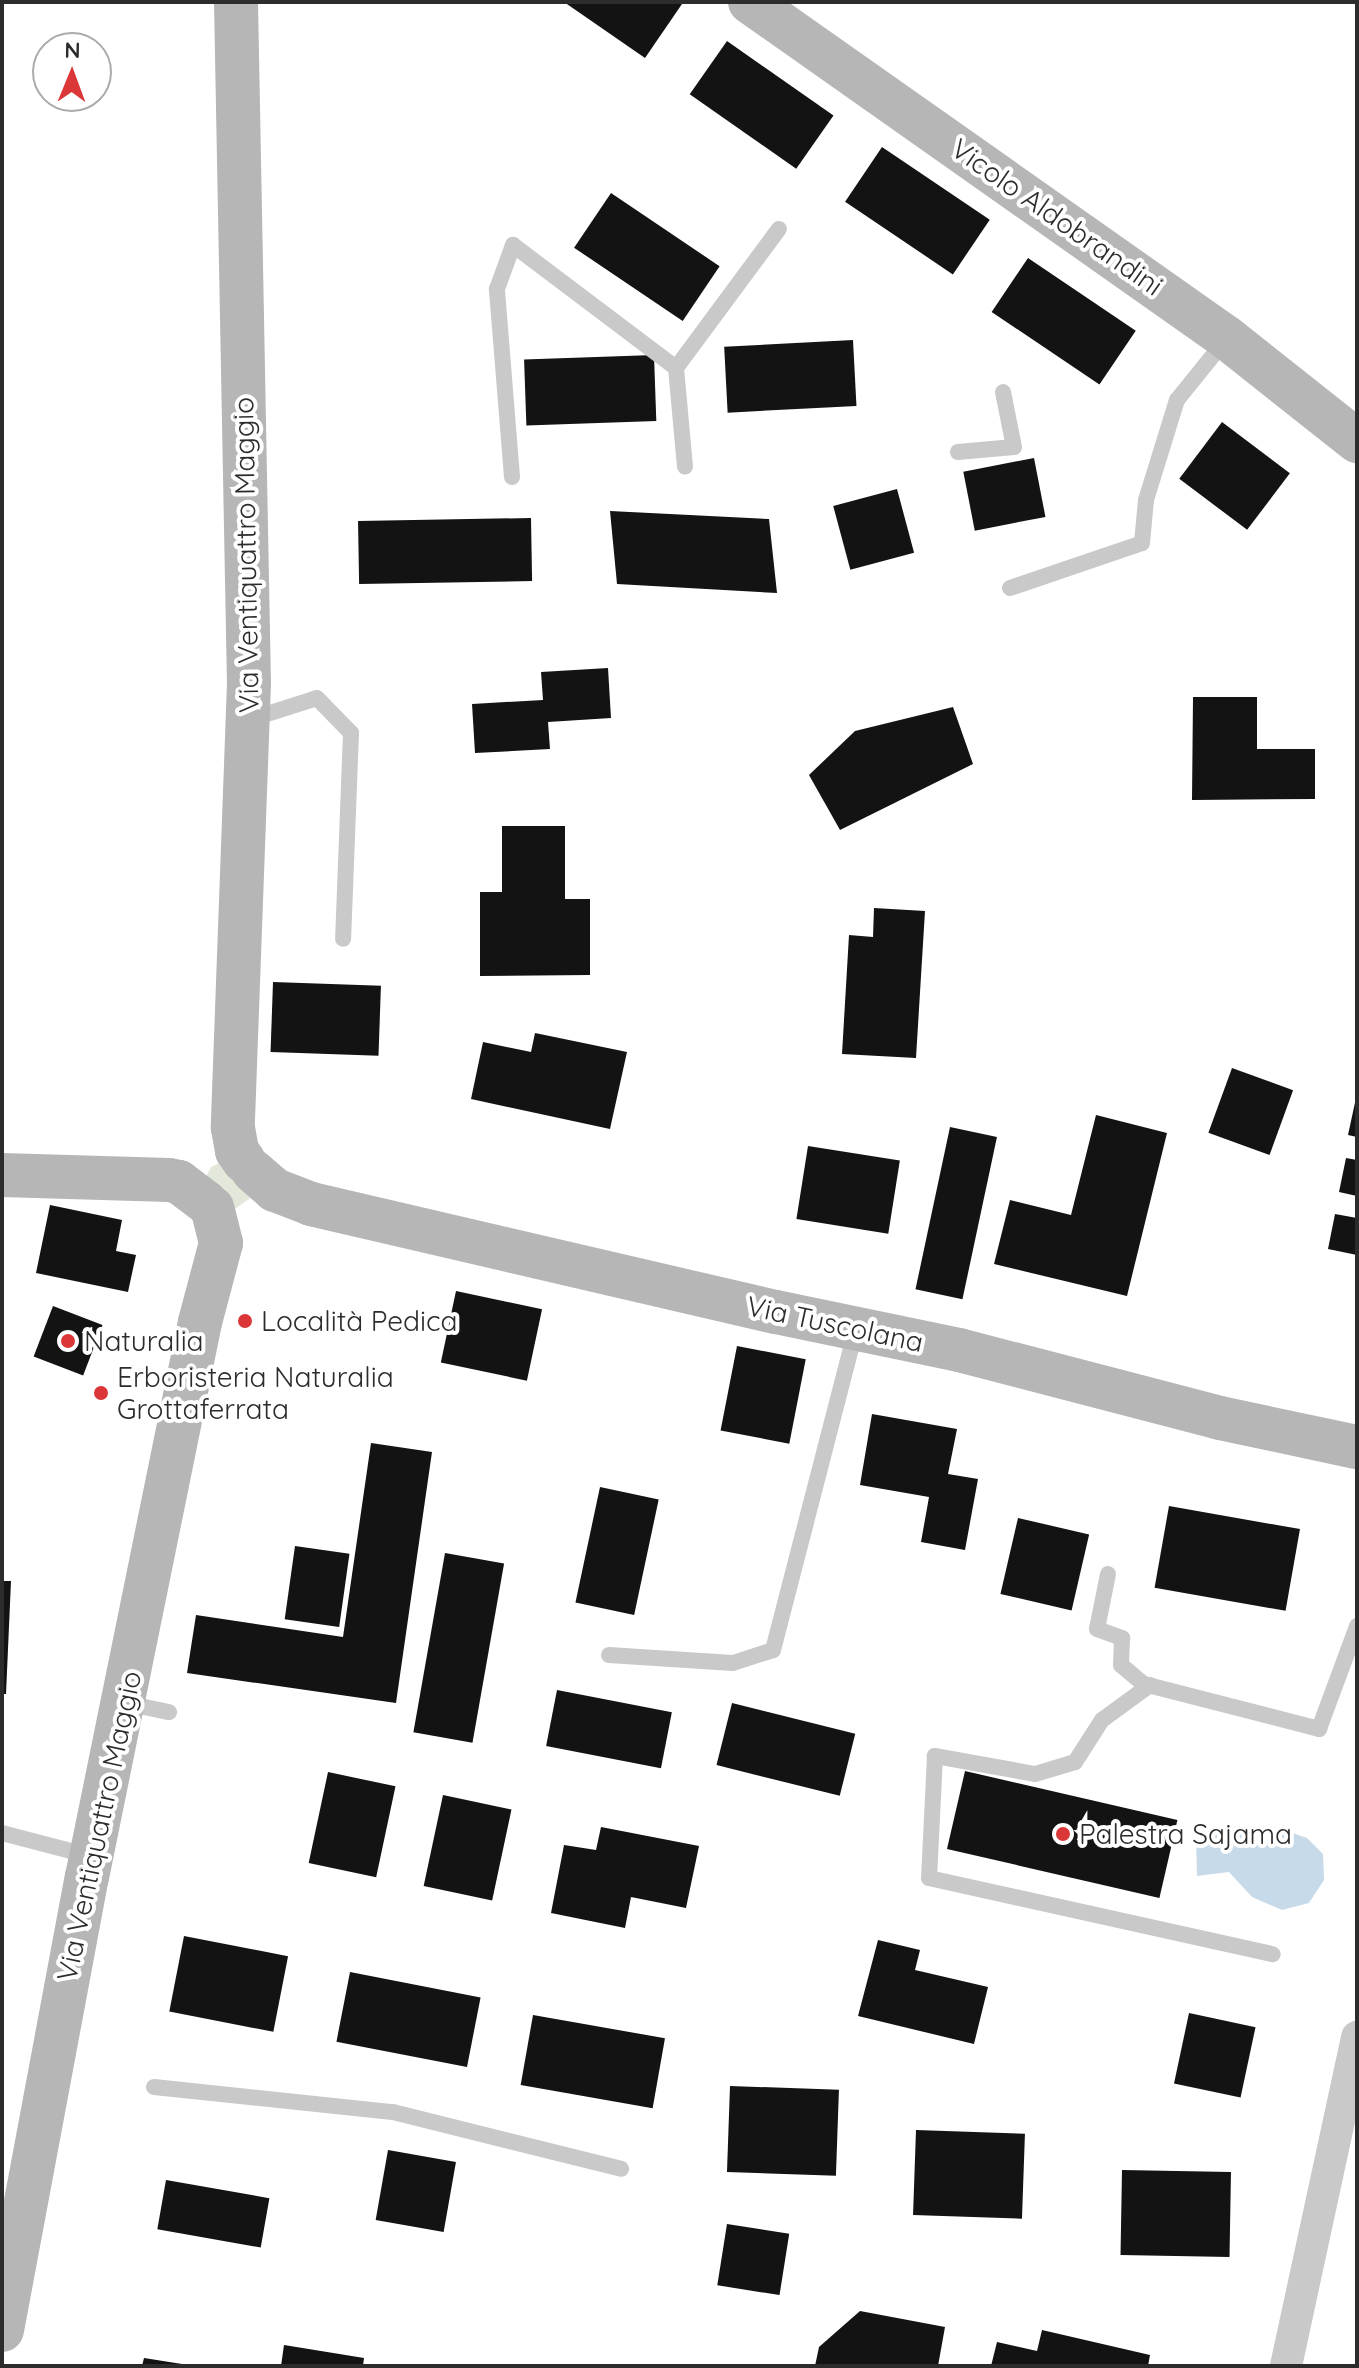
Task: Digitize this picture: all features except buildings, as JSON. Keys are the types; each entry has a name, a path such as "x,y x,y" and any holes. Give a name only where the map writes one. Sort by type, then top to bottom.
{"main road":[{"name":"Via Ventiquattro Maggio","path":"2,2330 91,1856 125,1703 200,1322 221,1243 229,1185 249,719 236,2"},
{"name":"Vicolo Aldobrandini","path":"750,2 1227,338 1357,441"},
{"name":"Via Tuscolana","path":"2,1175 155,1179 229,1185 959,1350 1220,1418 1357,1447"}],"street":[{"path":"1286,2366 1357,2037"}],"lane":[{"path":"685,467 676,368 779,229"},
{"path":"512,477 497,289 513,245 676,368"},
{"path":"1010,588 1142,543 1146,500 1177,400 1227,338"},
{"path":"958,452 1014,447 1003,392"},
{"path":"249,719 317,698 351,733 343,939"},
{"path":"609,1655 733,1663 773,1650 856,1329"},
{"path":"1108,1574 1097,1629 1122,1638 1121,1665 1150,1685 1319,1729 1357,1626"},
{"path":"1150,1685 1102,1720 1075,1762 1035,1774 935,1756 929,1878 1273,1954"},
{"path":"125,1703 169,1712"},
{"path":"2,1833 91,1856"},
{"path":"154,2087 393,2112 621,2169"}],"green space":[{"path":"225,1160 252,1191 249,1199 235,1209 204,1181 211,1167"}],"water":[{"path":"1237,1826 1278,1828 1307,1838 1323,1854 1324,1880 1309,1903 1282,1910 1252,1897 1229,1872 1197,1876 1196,1837"}],"place":[{"name":"Località Pedica","path":"245,1321"},
{"name":"Naturalia","path":"68,1341"},
{"name":"Erboristeria Naturalia Grottaferrata","path":"101,1393"},
{"name":"Palestra Sajama","path":"1063,1834"}]}
